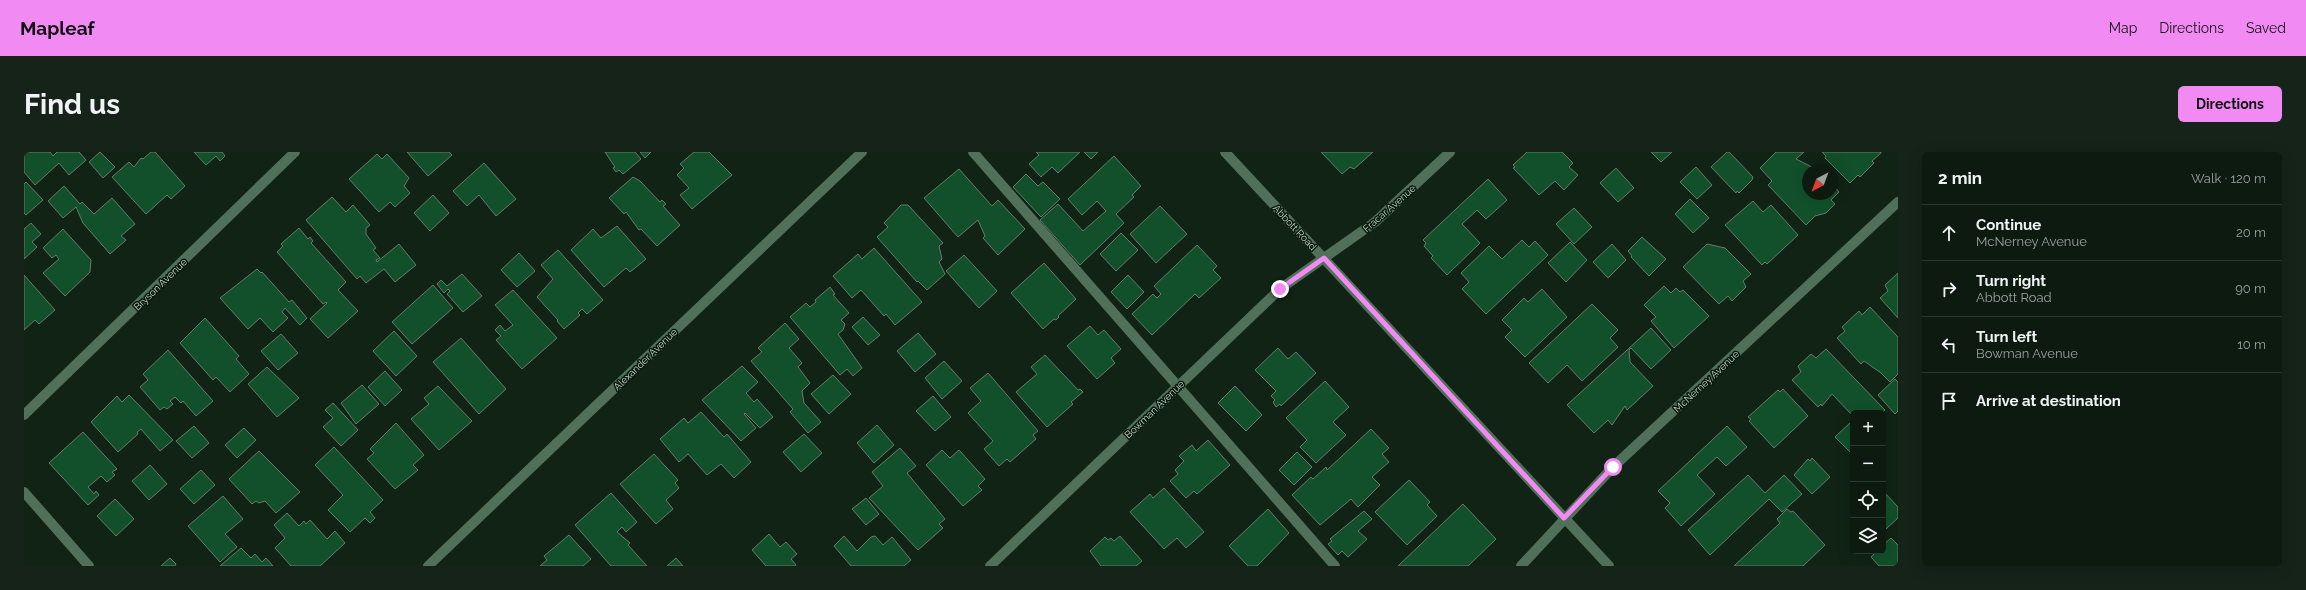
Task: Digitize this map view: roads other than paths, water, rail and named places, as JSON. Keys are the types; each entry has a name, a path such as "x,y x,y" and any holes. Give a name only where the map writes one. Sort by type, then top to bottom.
{"street":[{"name":"Bryson Avenue","path":"24,415 295,152"},
{"name":"Alexander Avenue","path":"428,566 862,152"},
{"path":"973,152 1335,566"},
{"name":"Abbott Road","path":"1225,152 1609,566"},
{"name":"Fracar Avenue","path":"1324,258 1375,222 1450,152"},
{"name":"McNerney Avenue","path":"1521,566 1613,467 1898,202"},
{"name":"Bowman Avenue","path":"990,566 1280,289 1324,258"},
{"path":"24,492 89,566"}]}
